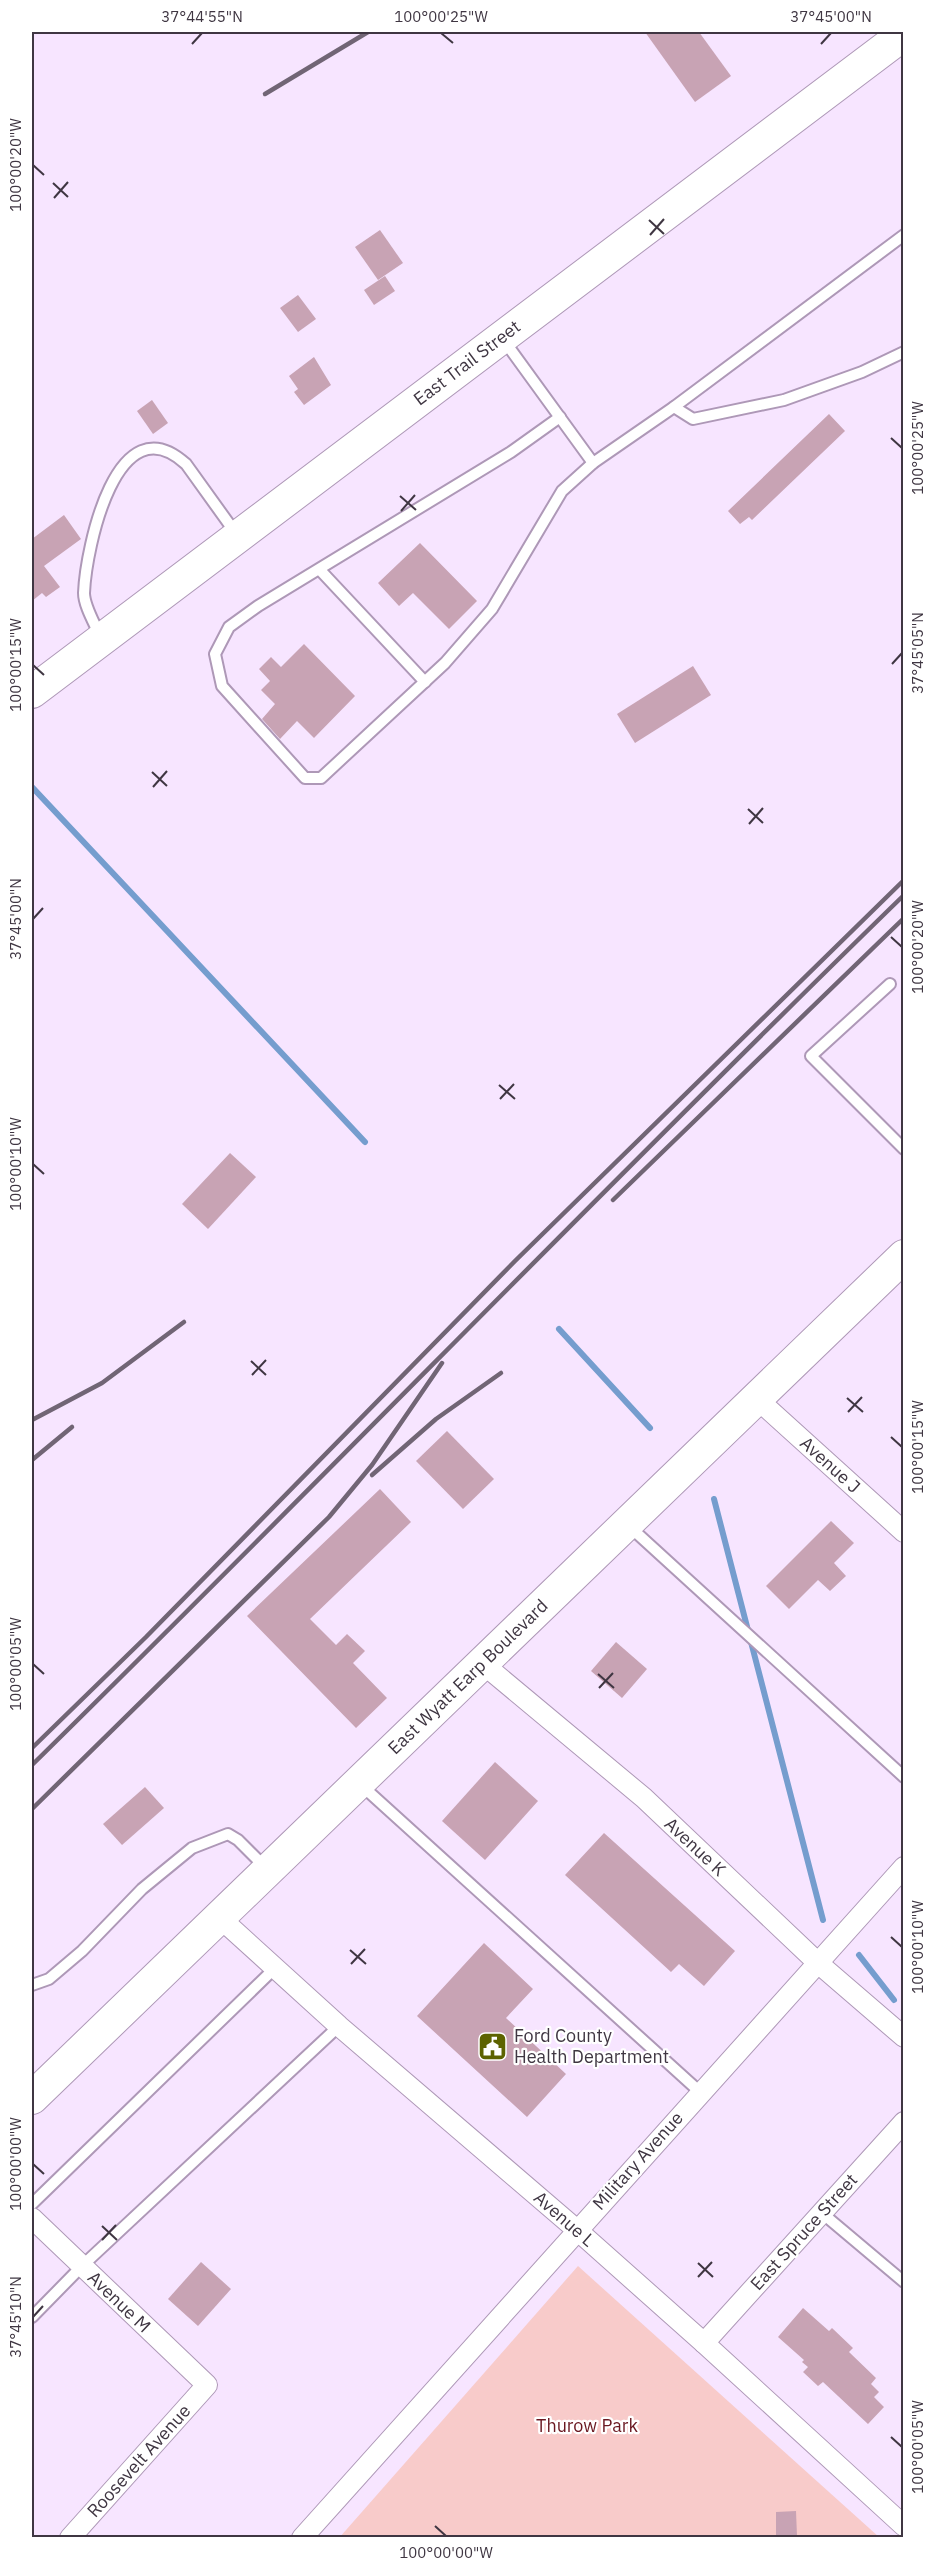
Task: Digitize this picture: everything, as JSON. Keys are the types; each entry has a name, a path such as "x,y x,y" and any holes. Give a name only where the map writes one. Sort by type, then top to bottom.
{"main road":[{"name":"East Trail Street","path":"32,692 903,34"},
{"name":"East Wyatt Earp Boulevard","path":"32,2098 756,1398 900,1265"}],"street":[{"name":"Avenue J","path":"756,1398 903,1532"},
{"name":"Avenue K","path":"482,1663 644,1798 818,1963 903,2037"},
{"name":"Military Avenue","path":"302,2538 903,1867"},
{"name":"Avenue L","path":"219,1917 339,2026 577,2230 704,2343 903,2526"},
{"name":"East Spruce Street","path":"704,2343 903,2122"},
{"name":"Avenue M","path":"32,2218 207,2385"},
{"name":"Roosevelt Avenue","path":"70,2538 207,2385"}],"lane":[{"path":"560,417 511,452 258,606 230,627 215,654 222,686 305,778 321,778 425,682 492,609 562,491 593,463 674,407 903,235"},
{"path":"502,337 593,463"},
{"path":"674,407 693,419 784,400 862,372 903,352"},
{"path":"102,639 84,596 88,564 102,507 115,474 129,458 145,449 159,447 176,454 186,464 237,536"},
{"path":"320,570 425,682"},
{"path":"890,984 811,1056 903,1149"},
{"path":"626,1524 903,1777"},
{"path":"358,1782 700,2092"},
{"path":"32,1985 49,1978 82,1952 142,1889 192,1848 228,1834 238,1840 268,1869"},
{"path":"32,2204 275,1968"},
{"path":"32,2317 82,2266 339,2026"},
{"path":"822,2213 903,2283"}],"green space":[{"name":"Thurow Park","path":"578,2266 879,2537 339,2538"}],"building":[{"path":"645,32 699,32 731,76 695,102"},
{"path":"380,230 403,263 378,280 355,247"},
{"path":"385,276 395,291 374,305 364,290"},
{"path":"298,295 316,319 298,332 280,308"},
{"path":"314,357 331,385 304,405 294,392 298,389 289,376"},
{"path":"152,400 168,423 153,434 137,411"},
{"path":"829,414 845,431 752,520 749,517 740,524 728,511"},
{"path":"64,515 81,539 44,566 60,587 46,597 42,593 32,601 32,539"},
{"path":"420,543 477,601 449,629 413,593 399,606 378,583"},
{"path":"304,644 355,696 314,738 297,721 280,739 262,719 275,704 261,690 270,681 259,669 271,657 281,667"},
{"path":"693,666 711,695 635,743 617,714"},
{"path":"230,1153 256,1177 208,1229 182,1204"},
{"path":"447,1431 494,1479 463,1509 416,1461"},
{"path":"380,1489 411,1522 310,1619 336,1645 347,1634 365,1651 353,1663 387,1698 356,1728 247,1616"},
{"path":"831,1521 854,1543 834,1563 846,1576 830,1591 818,1580 789,1609 766,1586"},
{"path":"616,1642 647,1669 622,1698 591,1671"},
{"path":"495,1762 538,1801 485,1860 442,1821"},
{"path":"145,1787 164,1808 122,1845 103,1824"},
{"path":"604,1833 735,1951 704,1986 679,1964 671,1972 565,1875"},
{"name":"Ford County Health Department","path":"484,1943 533,1989 506,2018 566,2074 527,2117 417,2016"},
{"path":"201,2262 231,2289 198,2326 168,2299"},
{"path":"803,2308 829,2331 832,2328 853,2348 849,2352 876,2378 871,2384 879,2392 874,2397 884,2407 868,2424 823,2382 818,2386 803,2372 808,2367 802,2362 804,2360 778,2337"},
{"path":"796,2511 797,2536 776,2536 776,2512"}],"waterway":[{"path":"32,787 365,1142"},
{"path":"559,1329 650,1428"},
{"path":"714,1499 823,1920"},
{"path":"859,1955 894,2000"}],"railway":[{"path":"265,94 368,32"},
{"path":"32,1748 146,1637 515,1261 904,880"},
{"path":"32,1765 904,895"},
{"path":"613,1200 904,918"},
{"path":"32,1420 102,1383 184,1322"},
{"path":"32,1809 329,1517 372,1465 442,1363"},
{"path":"372,1475 436,1419 501,1373"},
{"path":"32,1460 72,1427"}],"place":[{"name":"Ford County Health Department","path":"493,2046"}]}
